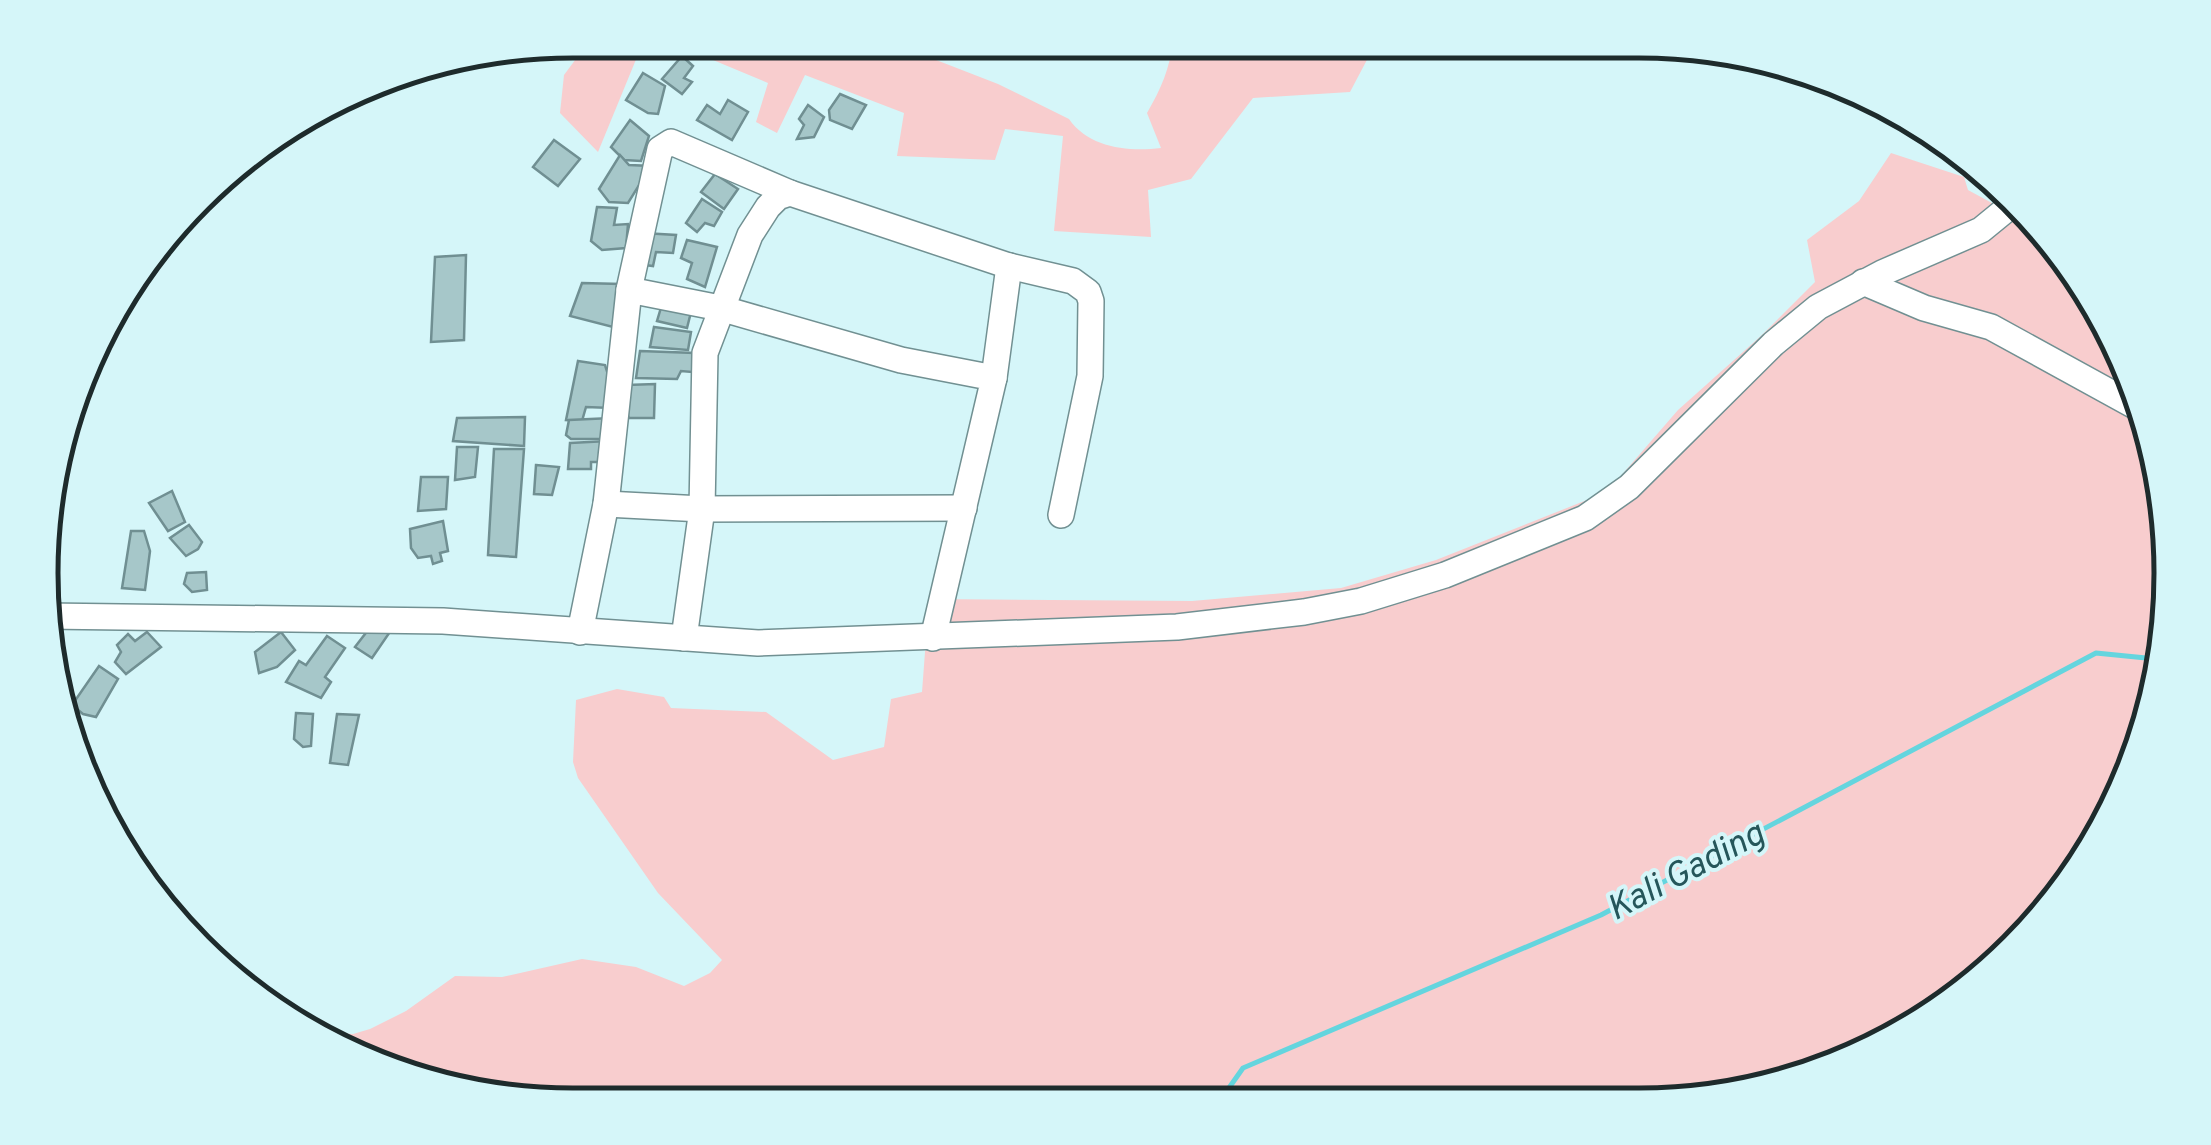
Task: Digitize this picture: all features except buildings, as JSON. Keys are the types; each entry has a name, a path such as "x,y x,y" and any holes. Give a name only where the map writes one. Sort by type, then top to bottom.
{"street":[{"path":"580,632 606,504 629,290 646,206 664,144 671,142 790,193 1082,286 1091,301 1090,376 1060,515"},
{"path":"684,638 702,509 704,368 720,308 758,219 778,197 790,193"},
{"path":"60,616 443,620 758,643 1177,627 1304,612 1400,590 1497,556 1603,507 1629,487 1798,322 1862,282 1971,236 2006,211"},
{"path":"933,638 994,378 1010,266"},
{"path":"1862,282 1924,308 1991,327 2123,400"},
{"path":"629,290 720,308 901,360 994,378"},
{"path":"606,504 702,509 964,508"}],"shaded area":[{"path":"577,58 637,58 598,152 560,113 564,75"},
{"path":"708,58 931,58 998,84 1069,119 1098,142 1136,149 1161,148 1147,113 1170,58 1368,58 1350,92 1253,98 1191,179 1148,190 1151,237 1054,231 1063,136 1005,129 995,160 897,156 904,113 805,75 777,133 756,122 768,83"},
{"path":"1891,153 1964,177 1968,190 2005,210 2047,259 2085,315 2126,407 2144,472 2154,572 2149,640 2136,706 2114,770 2085,830 2047,886 2003,937 1952,981 1896,1019 1836,1048 1772,1070 1706,1083 1638,1088 572,1088 472,1078 407,1060 344,1034 370,1029 406,1011 455,976 502,977 582,959 636,967 684,986 710,973 722,960 658,893 578,778 573,762 576,700 617,689 664,697 671,708 766,712 833,760 884,747 891,699 922,692 929,599 1192,601 1341,588 1436,560 1607,492 1678,410 1815,282 1807,240 1859,201"}],"waterway":[{"name":"Kali Gading","path":"1229,1088 1243,1068 1601,915 2096,653 2146,658"}]}
